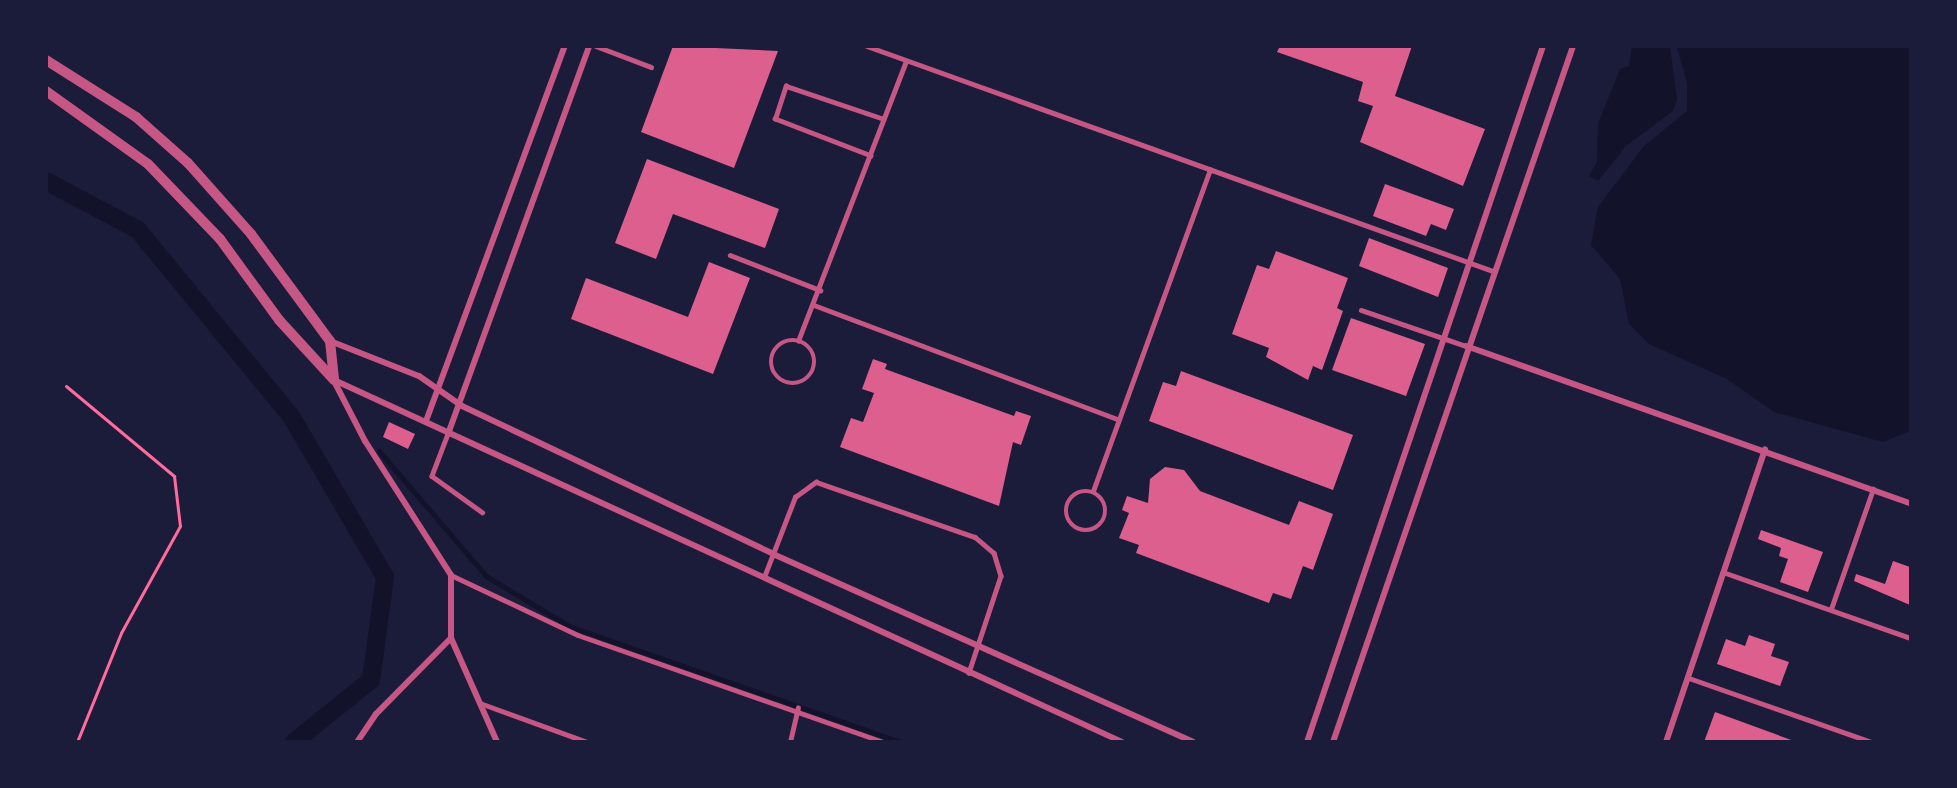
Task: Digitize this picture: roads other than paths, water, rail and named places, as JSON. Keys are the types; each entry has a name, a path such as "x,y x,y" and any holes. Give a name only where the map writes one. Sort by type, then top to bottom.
{"street":[{"path":"426,422 565,46"},
{"path":"448,434 462,406 589,46"},
{"path":"1307,741 1543,46"},
{"path":"1334,741 1466,346 1574,46"},
{"path":"46,60 136,117 188,163 251,234 330,341 334,380"},
{"path":"46,91 148,164 220,239 279,320 334,380 365,441 451,575 451,638 497,741"},
{"path":"330,341 419,376 437,391 462,406 773,555 1193,741"},
{"path":"1466,346 1765,449 1911,503"},
{"path":"334,380 969,673 1122,741"},
{"path":"1666,741 1765,449"},
{"path":"357,741 376,714 451,638"}],"lane":[{"path":"596,46 651,67"},
{"path":"867,46 1493,271"},
{"path":"798,341 820,290 906,61"},
{"path":"871,156 775,119 786,86 884,119"},
{"path":"1093,491 1210,170"},
{"path":"730,255 820,290"},
{"path":"814,305 1118,419"},
{"path":"1361,310 1466,346"},
{"path":"785,340 798,341 812,351 815,366 807,380 792,385 778,379 770,366 773,350 785,340"},
{"path":"448,434 432,476 482,512"},
{"path":"764,577 795,497 816,482 975,537 994,553 1002,576 969,673"},
{"path":"1831,609 1873,489"},
{"path":"1080,490 1093,491 1105,501 1107,516 1099,528 1085,532 1072,526 1065,513 1068,499 1080,490"},
{"path":"1723,572 1911,638"},
{"path":"451,575 578,635 798,708 884,741"},
{"path":"1689,678 1872,741"},
{"path":"480,703 587,741"},
{"path":"790,741 798,708"}],"waterway":[{"path":"46,181 138,230 291,416 385,577 371,680 294,742"},
{"path":"379,451 486,576 569,626 901,742"}]}
